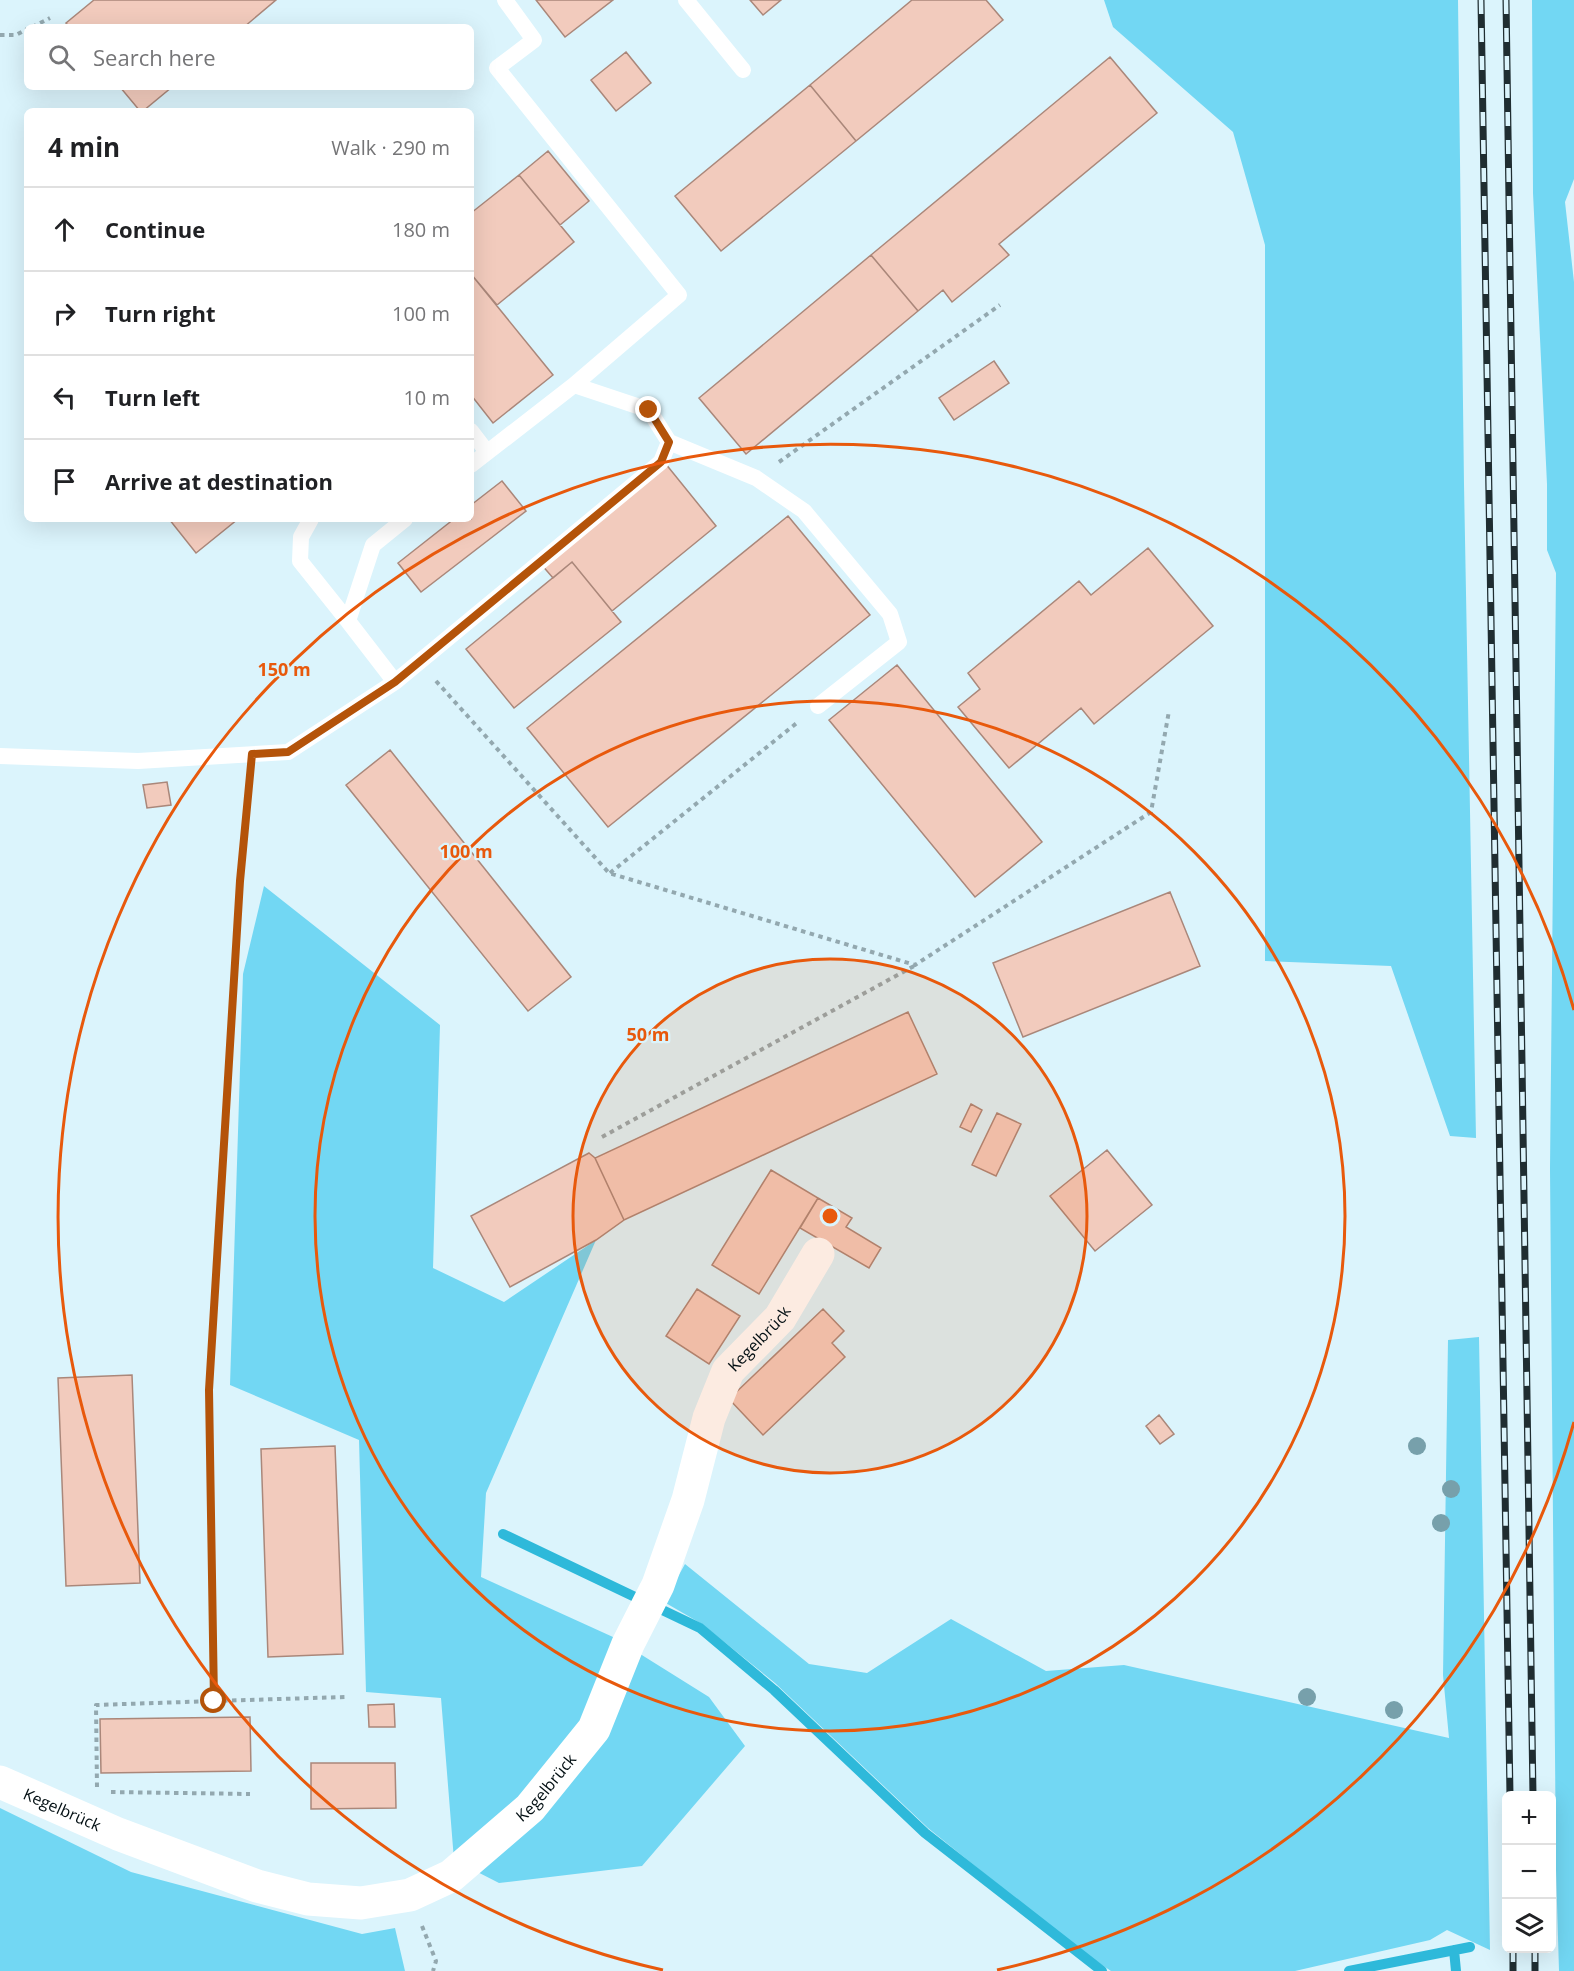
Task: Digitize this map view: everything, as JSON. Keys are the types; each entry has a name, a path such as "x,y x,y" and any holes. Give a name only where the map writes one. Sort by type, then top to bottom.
{"street":[{"name":"Kegelbrück","path":"0,1782 118,1834 257,1886 308,1899 361,1903 410,1895 451,1876 530,1808 594,1729 628,1644 658,1585 688,1500 709,1418 728,1371 780,1318 818,1254"}],"lane":[{"path":"474,463 574,385 679,295 497,68 534,40 505,0"},
{"path":"686,0 743,70"},
{"path":"574,385 649,410 669,442 756,478 804,511 890,614 899,642 818,706"},
{"path":"474,435 487,452"},
{"path":"0,756 138,761 288,752 395,682 419,663 661,462 669,442"},
{"path":"309,522 301,537 300,561 395,682"},
{"path":"348,621 373,545 401,522"}],"path":[{"path":"38,24 50,18"},
{"path":"0,35 15,35 24,30"},
{"path":"756,478 1000,305"},
{"path":"419,663 609,873 915,965"},
{"path":"609,873 818,706"},
{"path":"602,1137 915,965 1151,812 1169,711"},
{"path":"214,1701 209,1390 240,881 252,754"},
{"path":"97,1792 96,1705 345,1697"},
{"path":"109,1792 250,1794"},
{"path":"410,1895 436,1961 433,1971"}],"shaded area":[{"path":"1104,0 1458,0 1476,1138 1450,1136 1391,966 1265,961 1265,245 1233,132 1113,27"},
{"path":"1532,0 1574,0 1574,179 1565,202 1574,282 1574,1971 1559,1971 1556,1870 1550,1169 1556,573 1547,550 1547,484 1533,193"},
{"path":"264,886 440,1025 433,1268 504,1302 596,1240 486,1493 481,1577 613,1637 709,1697 745,1746 642,1866 499,1883 454,1860 441,1698 366,1692 359,1440 230,1385 243,974"},
{"path":"1479,1337 1490,1950 1447,1930 1430,1940 1295,1971 1111,1971 1074,1946 928,1828 775,1683 702,1624 664,1602 685,1564 809,1664 867,1673 951,1619 1046,1671 1124,1665 1449,1738 1443,1675 1448,1340"},
{"path":"0,1808 131,1872 362,1934 395,1928 405,1971 0,1971"}],"building":[{"path":"94,0 276,0 248,24 66,23"},
{"path":"536,0 613,0 565,37"},
{"path":"750,0 781,0 763,15"},
{"path":"912,0 986,0 1003,20 856,141 810,85"},
{"path":"626,52 651,83 616,111 591,80"},
{"path":"1110,57 1157,113 999,244 1009,255 952,302 943,290 918,311 871,255"},
{"path":"810,85 856,141 721,251 675,196"},
{"path":"122,90 168,90 147,108 138,108"},
{"path":"548,151 589,201 560,225 519,175"},
{"path":"519,175 574,242 497,305 474,278 474,211"},
{"path":"871,255 918,311 746,454 699,398"},
{"path":"474,278 553,375 493,423 474,399"},
{"path":"994,361 1009,383 954,420 939,398"},
{"path":"665,463 716,526 612,611 572,562 553,578 541,564"},
{"path":"502,481 526,511 421,592 398,563 450,522 474,522 474,503"},
{"path":"788,516 870,615 608,827 527,728"},
{"path":"171,522 234,522 196,553"},
{"path":"1148,548 1213,626 1094,724 1081,708 1009,768 958,707 980,689 968,673 1079,581 1091,595"},
{"path":"572,562 621,622 514,708 466,649"},
{"path":"897,665 1042,842 975,897 829,720"},
{"path":"390,750 571,977 528,1011 346,785"},
{"path":"167,782 171,805 147,808 143,785"},
{"path":"1170,892 1200,966 1023,1037 993,963"},
{"path":"908,1012 937,1074 624,1220 595,1158"},
{"path":"971,1104 982,1110 971,1132 960,1127"},
{"path":"997,1113 1021,1124 996,1176 972,1165"},
{"path":"1107,1150 1152,1205 1095,1251 1050,1196"},
{"path":"589,1153 595,1158 624,1220 596,1240 510,1287 471,1216"},
{"path":"771,1170 818,1198 759,1294 712,1265"},
{"path":"818,1198 852,1218 846,1227 881,1248 869,1268 800,1228"},
{"path":"697,1289 740,1316 709,1364 666,1336"},
{"path":"823,1309 844,1331 832,1343 845,1357 763,1435 729,1399"},
{"path":"132,1375 140,1583 66,1586 58,1378"},
{"path":"1159,1415 1174,1434 1160,1444 1146,1426"},
{"path":"335,1446 343,1654 268,1657 261,1449"},
{"path":"394,1704 395,1727 369,1727 368,1705"},
{"path":"250,1717 251,1771 101,1773 100,1719"},
{"path":"311,1763 395,1763 396,1808 311,1809"}],"waterway":[{"path":"503,1534 700,1628 774,1690 925,1833 1102,1971"},
{"path":"1349,1971 1470,1947"},
{"path":"1454,1950 1456,1971"}],"railway":[{"path":"1481,0 1510,1791"},
{"path":"1506,0 1533,1791"},
{"path":"1513,1953 1513,1971"},
{"path":"1535,1953 1535,1971"}],"route":[{"path":"214,1701 209,1390 240,881 252,754 288,752 395,682 661,462 669,442 649,410"}]}
